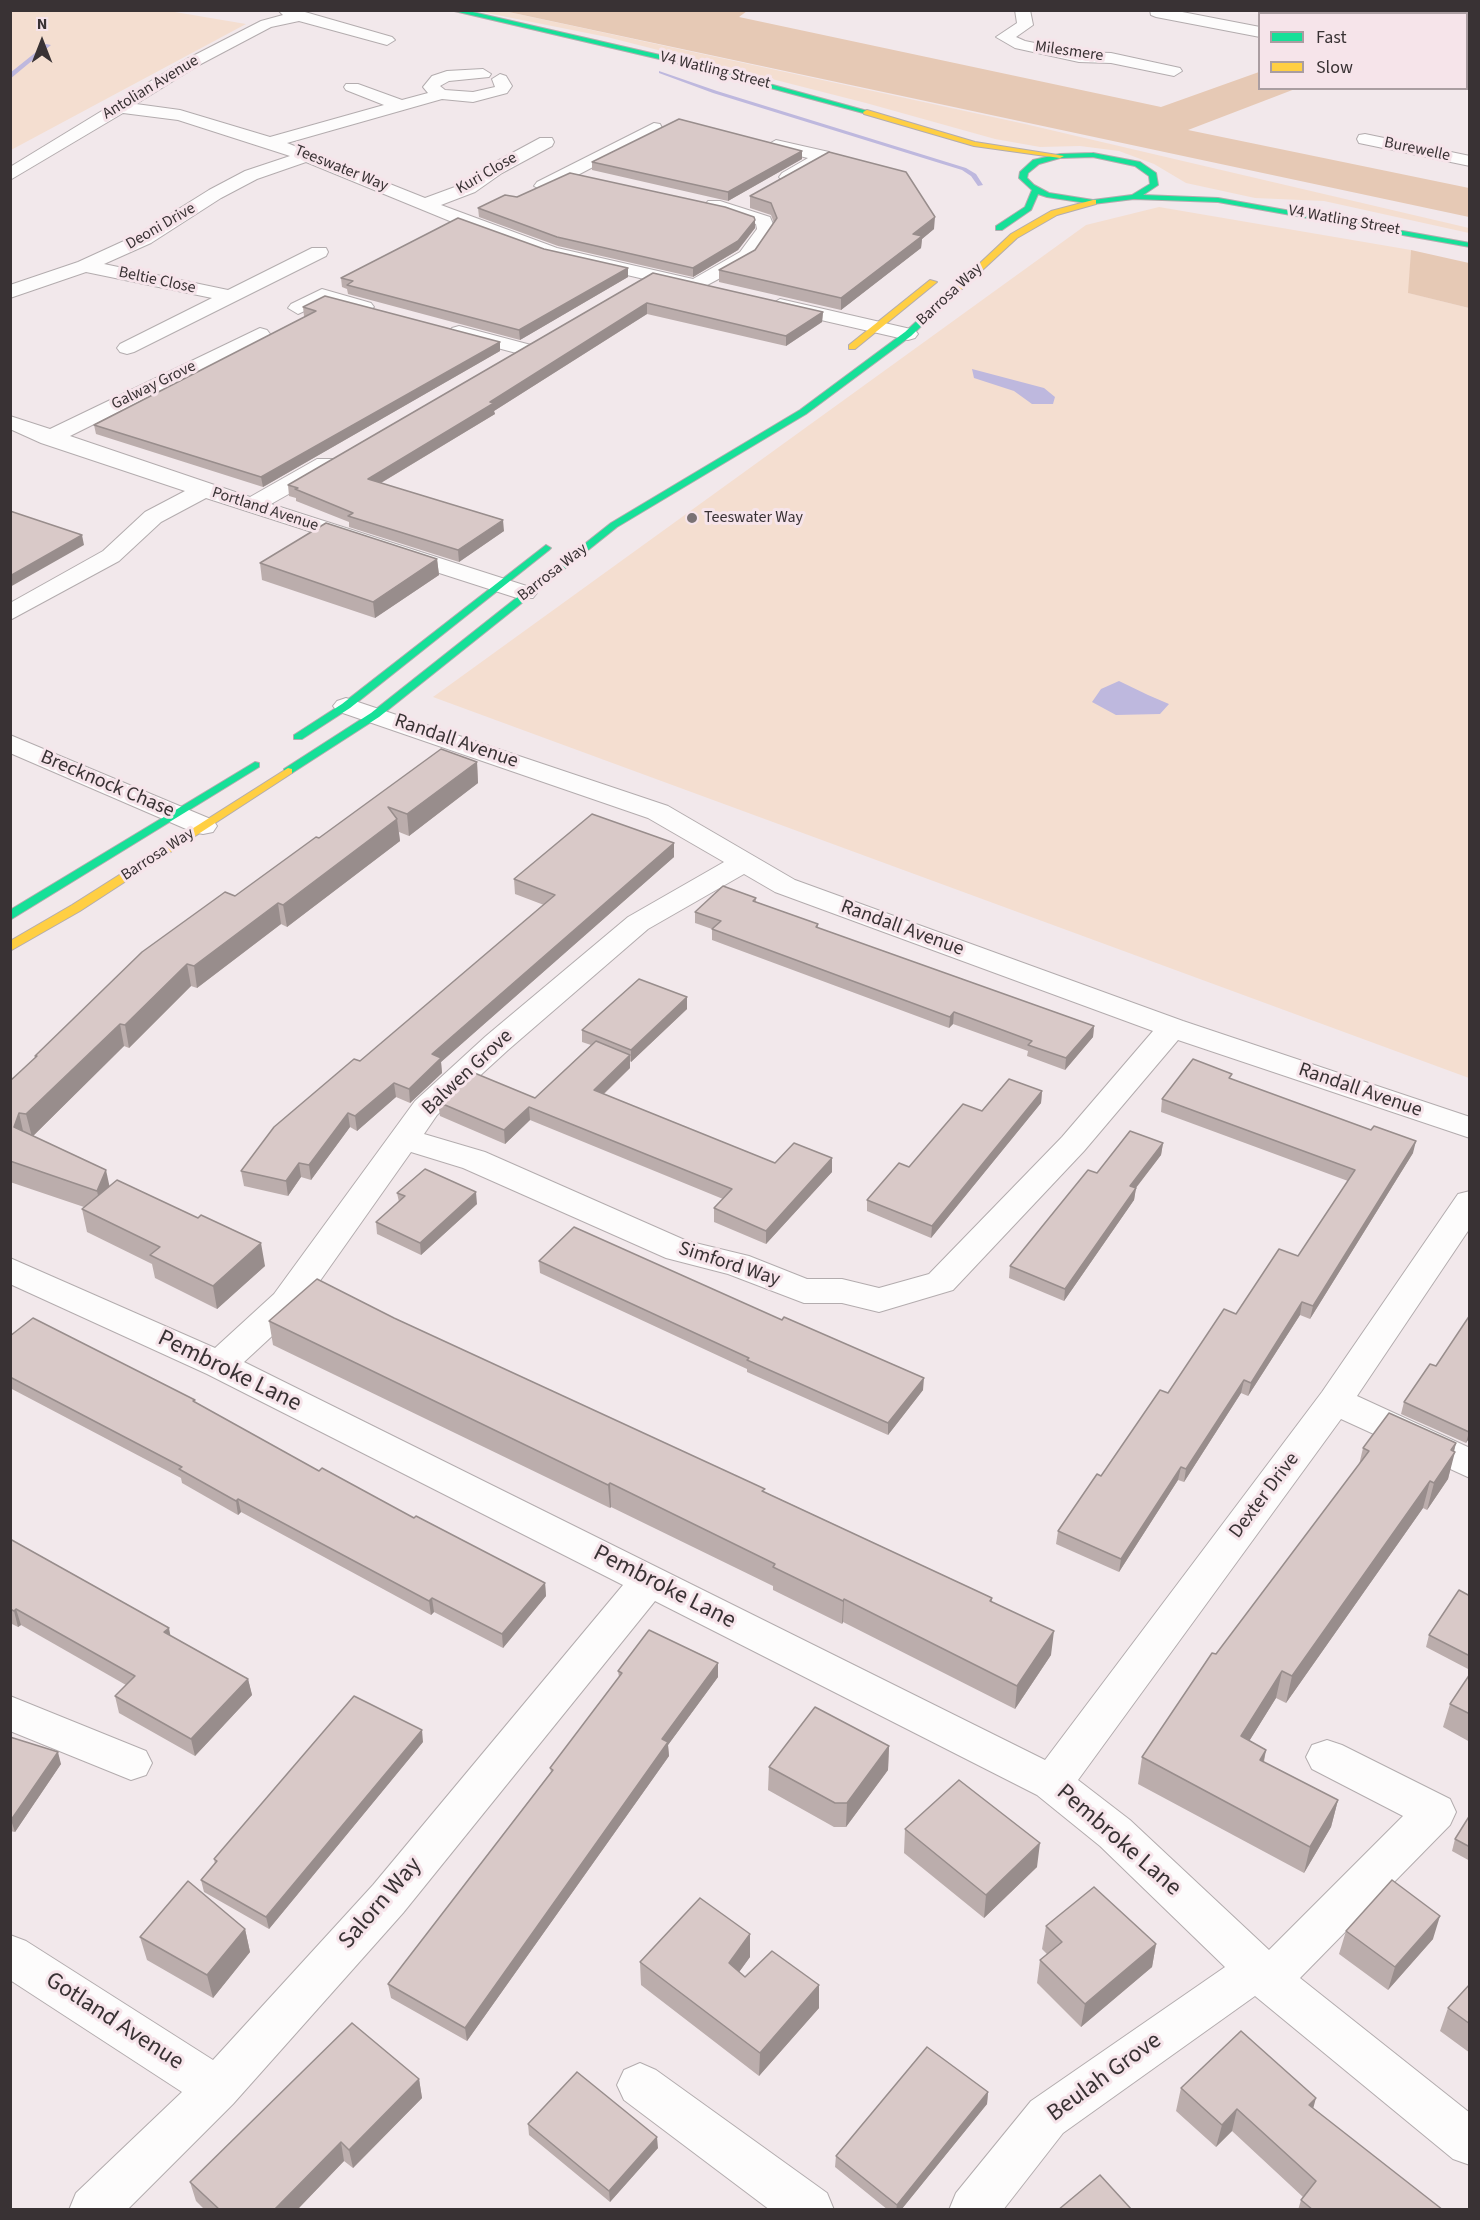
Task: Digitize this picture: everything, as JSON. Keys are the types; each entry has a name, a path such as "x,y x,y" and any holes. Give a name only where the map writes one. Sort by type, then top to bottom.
{"street":[{"name":"V4 Watling Street","path":"453,10 806,94 974,144 1060,156 1093,155 1124,160 1137,164 1164,179 1218,200"},
{"name":"Milesmere","path":"1022,10 1025,25 1004,37 1020,45 1079,57 1111,58 1174,71"},
{"path":"1155,11 1258,32"},
{"name":"Antolian Avenue","path":"10,175 193,62 292,13 387,40"},
{"path":"441,94 431,87 438,79 459,74 483,74"},
{"path":"270,142 441,94 461,97 484,96 504,86 500,79"},
{"path":"352,87 400,105"},
{"name":"Teeswater Way","path":"118,107 180,116 270,142 503,236 648,276 725,292"},
{"path":"543,186 654,128"},
{"name":"Burewelle","path":"1365,139 1470,161"},
{"name":"Kuri Close","path":"426,204 470,188 496,169 546,142"},
{"name":"V4 Watling Street","path":"974,144 1036,190"},
{"path":"772,186 829,158 776,146"},
{"name":"Deoni Drive","path":"10,292 85,266 144,239 215,194 251,175 308,156"},
{"path":"1013,171 1024,172 1036,162 1060,156"},
{"path":"569,173 592,178"},
{"path":"1134,197 1164,179"},
{"path":"1036,190 1061,198 1093,202"},
{"name":"Barrosa Way","path":"988,235 1028,208 1036,190"},
{"name":"V4 Watling Street","path":"1093,202 1134,197 1218,200 1470,245"},
{"path":"731,209 751,198"},
{"path":"696,202 731,209 764,221 766,229 747,256 696,285"},
{"name":"Barrosa Way","path":"10,947 375,715 525,593 614,525 803,412 908,334 1014,236 1053,213 1093,202"},
{"name":"Beltie Close","path":"127,348 319,252"},
{"name":"Beltie Close","path":"85,266 230,296"},
{"name":"Barrosa Way","path":"842,355 943,274"},
{"path":"629,287 648,276"},
{"path":"298,308 322,295 378,310"},
{"path":"766,302 908,334"},
{"path":"445,328 524,349"},
{"name":"Galway Grove","path":"36,439 260,334"},
{"path":"503,362 543,338"},
{"name":"Portland Avenue","path":"10,422 36,439 253,505 525,593"},
{"path":"253,505 345,453"},
{"path":"10,613 111,556 153,517 204,490"},
{"name":"Barrosa Way","path":"288,744 346,706 556,541"},
{"name":"Randall Avenue","path":"346,706 658,812 785,886 1172,1028 1470,1128"},
{"name":"Brecknock Chase","path":"10,743 203,826"},
{"name":"Barrosa Way","path":"10,916 268,757"},
{"name":"Balwen Grove","path":"219,1365 286,1303 406,1139 426,1108 497,1043 638,923 744,862"},
{"name":"Simford Way","path":"406,1139 474,1160 678,1250 737,1264 804,1291 842,1290 879,1300 941,1282 1073,1144 1172,1028"},
{"name":"Dexter Drive","path":"1052,1783 1335,1401 1470,1202"},
{"name":"Pembroke Lane","path":"10,1270 219,1365 1052,1783 1115,1833 1263,1974 1470,2143"},
{"path":"1335,1401 1470,1464"},
{"name":"Salorn Way","path":"93,2210 217,2089 388,1899 650,1581"},
{"path":"10,1713 130,1763"},
{"path":"1263,1974 1435,1812 1327,1757"},
{"name":"Gotland Avenue","path":"10,1955 217,2089"},
{"name":"Beulah Grove","path":"973,2210 1047,2116 1263,1974"},
{"path":"640,2085 810,2210"}],"shaded area":[{"path":"11,10 169,11 246,24 11,150"},
{"path":"1388,10 1469,11 1469,68 1468,12 1386,12"},
{"path":"477,11 504,11 1025,124 1469,228 1469,233 1324,201 1255,198 1186,183 1154,164 1119,151 1080,146 1040,147 995,139 866,103 607,37"},
{"path":"504,11 747,11 739,17 1161,107 1258,72 1258,90 1292,90 1188,130 1469,188 1469,217"},
{"path":"1159,207 1411,250 1409,293 1469,308 1469,1078 433,697 1086,225"},
{"path":"1411,250 1469,263 1469,308 1408,293"},
{"path":"972,369 1044,388 1055,397 1053,404 1032,404 1014,391 974,378"},
{"path":"1119,681 1169,704 1160,714 1116,715 1092,702 1101,689"}],"building":[{"path":"679,119 802,151 728,192 592,162"},
{"path":"829,152 906,172 935,217 913,234 922,236 841,298 719,270 755,250 777,218 771,203 750,196"},
{"path":"570,173 725,207 754,217 755,220 738,241 693,268 557,237 478,208 505,195 517,197"},
{"path":"458,218 544,249 628,268 519,330 347,285 353,281 341,278"},
{"path":"653,273 823,312 786,336 647,303 490,402 494,403 368,479 503,520 458,550 348,516 353,513 288,485"},
{"path":"325,296 500,342 261,477 94,425 316,311 303,307"},
{"path":"10,511 82,535 10,576"},
{"path":"326,523 437,559 373,602 260,563"},
{"path":"441,749 477,762 407,814 388,807 397,819 283,905 278,903 194,966 187,964 125,1025 120,1024 26,1114 19,1113 14,1127 106,1170 97,1191 10,1161 10,1081 142,952 225,892 235,896"},
{"path":"592,814 674,843 432,1054 441,1058 409,1089 394,1083 355,1116 348,1113 309,1165 299,1163 286,1181 241,1171 274,1127 354,1059 360,1061 555,895 514,879"},
{"path":"723,886 756,898 753,901 818,924 816,927 1094,1026 1066,1058 1028,1045 1032,1041 954,1012 950,1017 712,929 721,921 695,912"},
{"path":"639,979 687,997 631,1050 582,1030"},
{"path":"596,1041 630,1055 594,1090 775,1163 794,1143 832,1158 766,1231 714,1208 732,1189 529,1107 504,1130 438,1102 472,1072 535,1098"},
{"path":"1193,1059 1232,1074 1229,1078 1371,1130 1374,1126 1416,1141 1313,1306 1302,1302 1251,1383 1244,1380 1186,1469 1181,1467 1121,1559 1058,1531 1097,1474 1101,1476 1160,1390 1168,1393 1224,1309 1236,1314 1279,1249 1298,1256 1355,1170 1162,1099"},
{"path":"1009,1079 1042,1091 932,1226 867,1200 899,1163 909,1167 963,1104 982,1111"},
{"path":"1130,1131 1163,1143 1130,1186 1136,1188 1065,1289 1010,1266 1088,1170 1097,1173"},
{"path":"425,1169 476,1192 420,1243 376,1222 405,1196 397,1193"},
{"path":"117,1180 198,1218 201,1215 261,1243 213,1286 150,1255 160,1247 82,1209"},
{"path":"574,1227 782,1320 784,1317 924,1378 888,1423 747,1360 749,1358 539,1261"},
{"path":"317,1279 394,1318 765,1489 762,1491 992,1598 990,1601 1054,1631 1017,1686 844,1599 843,1601 773,1567 775,1564 610,1483 608,1485 269,1321"},
{"path":"1470,1315 1469,1432 1404,1402 1430,1364 1436,1366"},
{"path":"33,1318 195,1400 193,1401 319,1471 322,1468 414,1518 416,1516 545,1583 502,1634 432,1598 429,1601 238,1499 236,1501 179,1469 182,1467 10,1377 10,1336"},
{"path":"1389,1413 1456,1443 1451,1450 1455,1452 1434,1483 1430,1481 1292,1676 1282,1671 1241,1736 1266,1750 1260,1760 1338,1800 1310,1847 1142,1757 1212,1653 1216,1654 1369,1451 1363,1448"},
{"path":"10,1539 169,1628 164,1632 248,1679 191,1739 115,1696 135,1676 16,1609 14,1611 10,1609"},
{"path":"1459,1590 1470,1596 1470,1656 1429,1635"},
{"path":"649,1630 718,1663 662,1739 668,1742 465,2028 388,1984 553,1770 550,1768 622,1673 618,1671"},
{"path":"1470,1674 1470,1714 1450,1704"},
{"path":"354,1696 422,1730 266,1917 201,1880 217,1861 214,1859"},
{"path":"815,1707 889,1746 847,1803 835,1803 769,1767"},
{"path":"10,1737 58,1752 11,1820 10,1820"},
{"path":"959,1780 1040,1843 986,1895 905,1829"},
{"path":"1470,1815 1470,1847 1455,1839"},
{"path":"1392,1880 1440,1916 1395,1967 1346,1931"},
{"path":"188,1881 245,1929 207,1975 140,1937"},
{"path":"1094,1887 1156,1944 1085,2004 1040,1960 1062,1942 1046,1926"},
{"path":"700,1898 750,1934 729,1963 745,1977 772,1951 819,1985 760,2053 640,1962"},
{"path":"1470,1984 1470,2024 1448,2008"},
{"path":"352,2023 419,2079 349,2150 341,2142 274,2210 220,2210 190,2182"},
{"path":"1241,2031 1316,2098 1309,2105 1443,2210 1313,2210 1301,2200 1316,2181 1237,2109 1222,2125 1181,2088"},
{"path":"927,2047 988,2092 897,2205 836,2156"},
{"path":"577,2072 657,2137 609,2191 528,2124"},
{"path":"1100,2175 1132,2210 1058,2210"}],"waterway":[{"path":"10,77 48,45"},
{"path":"661,72 715,92 964,169 974,175 980,185"}],"traffic: fast":[{"path":"453,10 686,63 867,112"},
{"path":"1093,155 1137,164 1153,175 1154,185 1134,197 1093,202 1047,195 1031,187 1023,178 1024,172 1036,162 1060,156 1093,155"},
{"path":"999,228 1028,208 1036,190"},
{"path":"1134,197 1218,200 1470,245"},
{"path":"288,771 375,715 614,525 803,412 908,334 934,310"},
{"path":"298,737 346,706 546,548"},
{"path":"10,916 255,765"}],"traffic: slow":[{"path":"867,112 974,144 1060,156"},
{"path":"934,310 1014,236 1054,213 1093,202"},
{"path":"852,347 933,282"},
{"path":"10,947 76,908 288,771"}],"place":[{"name":"Teeswater Way","path":"692,518"}]}
